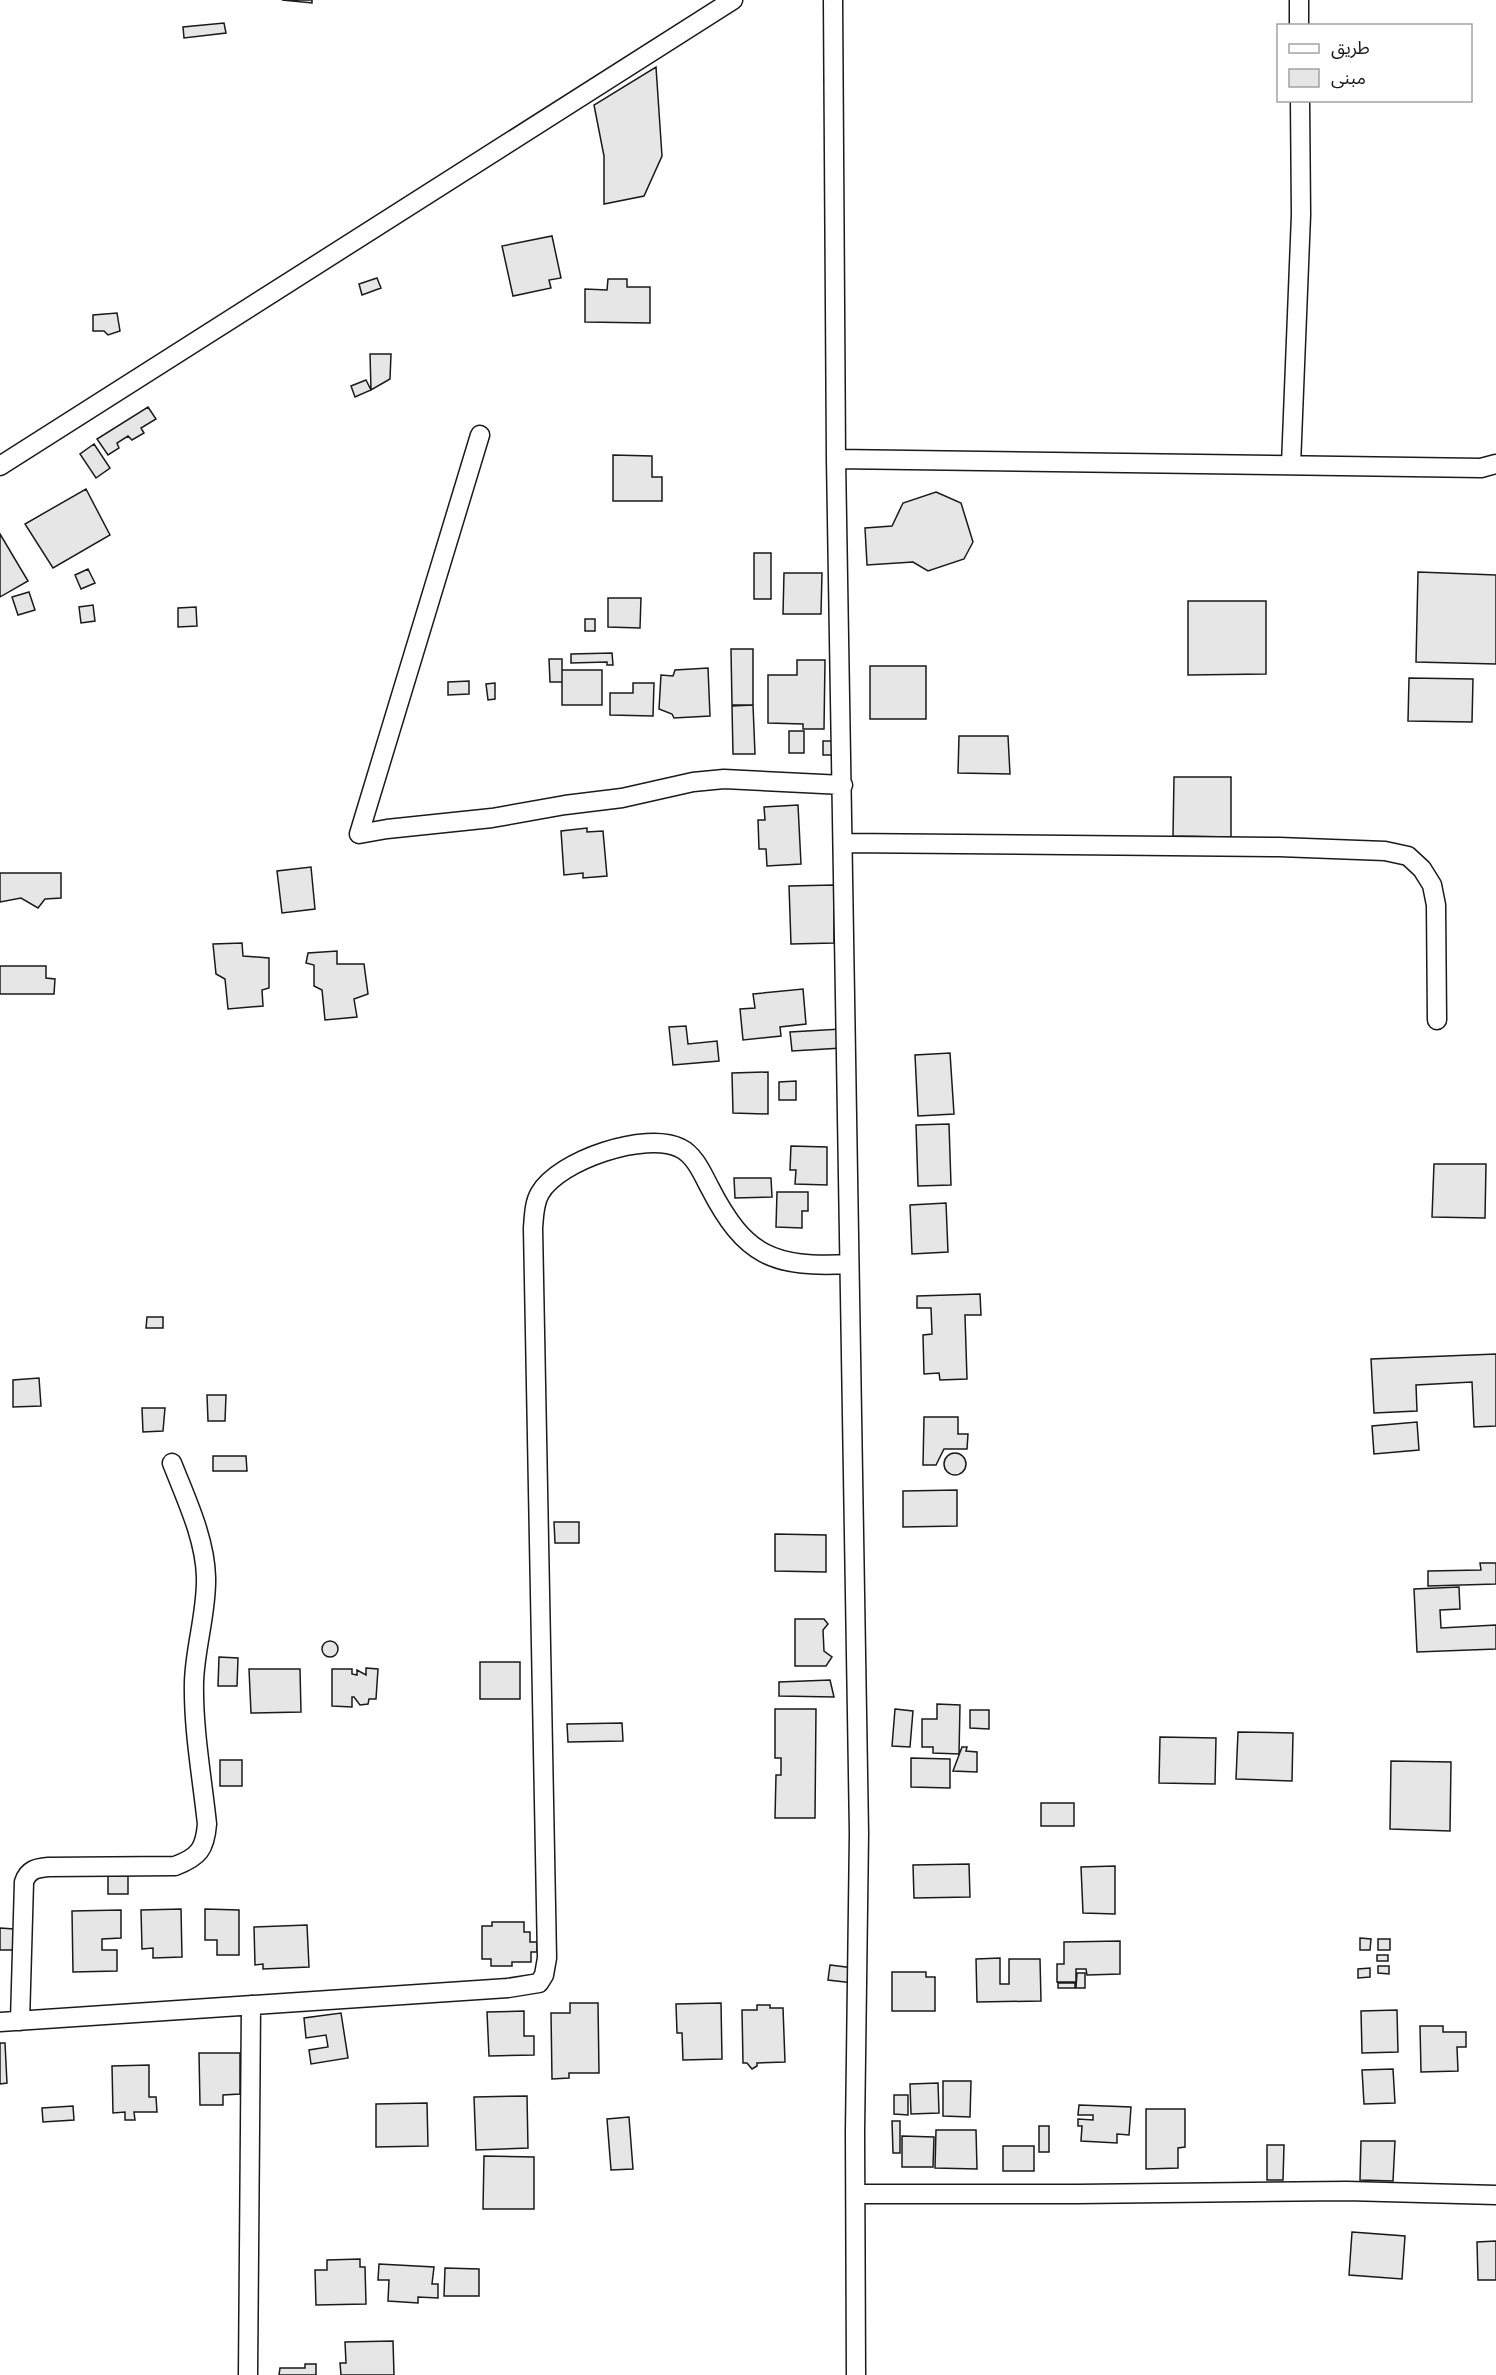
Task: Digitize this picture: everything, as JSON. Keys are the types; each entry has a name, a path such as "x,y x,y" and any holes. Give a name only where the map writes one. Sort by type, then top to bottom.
{"street":[{"path":"0,466 733,0"},
{"path":"833,0 836,459 859,1833 855,2132 856,2375"},
{"path":"1299,0 1299,24"},
{"path":"1291,465 1301,214 1300,102"},
{"path":"480,435 359,834 492,818 622,798 693,782 724,779 843,785"},
{"path":"836,459 1481,468 1496,464"},
{"path":"844,843 1279,847 1385,851 1408,856 1422,869 1432,885 1436,905 1437,1020"},
{"path":"0,2022 508,1988 535,1984 544,1975 547,1958 532,1277 532,1228 535,1205 541,1191 559,1174 611,1148 651,1143 680,1148 693,1159 729,1223 745,1241 776,1259 804,1264 849,1264"},
{"path":"20,2021 24,1882 28,1873 48,1867 175,1866 194,1857 203,1847 205,1840 207,1824 194,1710 194,1680 206,1578 204,1557 190,1510 172,1463"},
{"path":"248,2375 251,2005"},
{"path":"856,2194 1347,2191 1496,2195"}],"building":[{"path":"282,0 312,0 312,3"},
{"path":"224,23 226,33 184,38 183,27"},
{"path":"656,67 662,156 644,196 604,204 604,156 594,105"},
{"path":"552,236 561,278 549,280 551,288 513,296 502,246"},
{"path":"377,278 381,288 362,295 359,284"},
{"path":"608,279 627,279 627,287 650,287 650,323 585,322 585,289 607,290"},
{"path":"117,313 120,331 108,335 104,331 93,331 93,315"},
{"path":"370,354 391,354 390,379 371,390"},
{"path":"366,380 371,390 355,397 351,386"},
{"path":"148,407 156,419 141,428 144,433 132,440 128,436 117,443 119,448 108,455 97,439"},
{"path":"94,444 110,468 96,478 80,454"},
{"path":"613,455 652,456 652,477 662,477 662,501 613,501"},
{"path":"86,489 110,535 53,568 25,524"},
{"path":"936,492 961,503 973,542 964,559 928,571 913,562 867,565 865,528 892,526 903,503"},
{"path":"0,534 28,581 0,597"},
{"path":"754,553 771,553 771,599 754,599"},
{"path":"88,569 95,583 81,589 75,575"},
{"path":"1418,572 1496,575 1496,664 1416,662"},
{"path":"784,573 822,573 821,614 783,614"},
{"path":"29,592 35,610 18,615 12,597"},
{"path":"608,598 641,598 640,628 608,627"},
{"path":"1188,601 1266,601 1266,674 1188,675"},
{"path":"93,605 95,621 81,623 79,607"},
{"path":"196,607 197,626 178,627 178,608"},
{"path":"585,619 595,619 595,631 585,631"},
{"path":"731,649 753,649 753,705 732,705"},
{"path":"612,653 613,665 607,665 607,662 571,663 571,654"},
{"path":"549,659 562,659 562,682 550,682"},
{"path":"797,660 825,660 824,729 803,729 803,724 768,723 768,675 797,675"},
{"path":"870,666 926,666 926,719 870,719"},
{"path":"708,668 710,716 674,718 672,714 659,709 661,675 673,676 675,670"},
{"path":"562,670 602,670 602,705 562,705"},
{"path":"1409,678 1473,679 1472,722 1408,721"},
{"path":"469,681 469,694 448,695 448,682"},
{"path":"495,683 495,699 488,700 486,684"},
{"path":"633,683 654,683 653,716 610,715 610,693 633,693"},
{"path":"753,705 755,754 733,754 732,706"},
{"path":"789,731 804,731 804,753 789,753"},
{"path":"959,736 1008,736 1010,774 958,773"},
{"path":"823,741 835,741 835,755 823,755"},
{"path":"1174,777 1231,777 1231,837 1173,836"},
{"path":"798,805 801,864 767,866 766,849 759,849 758,820 765,820 764,807"},
{"path":"587,828 587,832 603,831 607,876 583,878 583,873 564,875 561,831"},
{"path":"311,867 315,909 282,913 277,871"},
{"path":"0,873 61,873 61,898 45,899 38,908 21,898 0,902"},
{"path":"834,885 834,943 791,944 789,886"},
{"path":"242,943 243,956 269,958 269,988 262,990 263,1006 228,1009 225,979 216,974 213,944"},
{"path":"337,951 337,964 364,964 368,994 354,999 357,1017 325,1020 322,990 314,986 314,965 306,963 308,953"},
{"path":"0,966 46,966 46,978 55,979 54,994 0,994"},
{"path":"803,989 806,1024 780,1027 781,1036 743,1040 740,1009 755,1008 753,994"},
{"path":"686,1026 688,1044 717,1041 719,1061 673,1065 669,1027"},
{"path":"841,1029 842,1048 792,1051 790,1032"},
{"path":"950,1053 954,1114 918,1116 915,1055"},
{"path":"768,1072 768,1114 733,1113 732,1073"},
{"path":"796,1081 796,1100 779,1100 779,1082"},
{"path":"949,1124 951,1185 918,1186 916,1125"},
{"path":"791,1146 827,1147 827,1185 795,1184 796,1170 790,1170"},
{"path":"1434,1164 1486,1164 1485,1218 1432,1217"},
{"path":"734,1178 771,1178 772,1197 735,1198"},
{"path":"777,1192 808,1192 808,1211 802,1211 802,1228 776,1227"},
{"path":"946,1203 948,1252 912,1254 910,1205"},
{"path":"980,1294 981,1315 965,1315 967,1379 940,1380 939,1373 924,1374 923,1335 932,1334 931,1308 917,1308 917,1296"},
{"path":"147,1317 163,1317 163,1328 146,1328"},
{"path":"1496,1354 1496,1426 1474,1427 1472,1382 1416,1385 1417,1411 1374,1413 1371,1359"},
{"path":"39,1378 41,1406 13,1407 13,1380"},
{"path":"207,1395 226,1395 225,1421 208,1421"},
{"path":"142,1408 165,1408 163,1431 143,1432"},
{"path":"924,1417 958,1417 958,1434 968,1434 967,1449 944,1449 936,1465 923,1465"},
{"path":"1417,1422 1419,1450 1374,1454 1372,1426"},
{"path":"955,1453 963,1456 966,1464 963,1472 955,1475 947,1472 944,1464 947,1456"},
{"path":"213,1456 246,1456 247,1471 213,1471"},
{"path":"957,1490 957,1526 903,1527 903,1491"},
{"path":"554,1522 579,1522 579,1543 555,1543"},
{"path":"775,1534 826,1535 826,1572 775,1571"},
{"path":"1480,1563 1496,1563 1496,1584 1428,1586 1428,1571 1481,1570"},
{"path":"1459,1587 1460,1609 1440,1610 1441,1628 1496,1625 1496,1649 1417,1652 1414,1589"},
{"path":"795,1619 824,1619 828,1624 823,1630 824,1651 832,1657 826,1666 795,1666"},
{"path":"330,1641 336,1643 338,1649 336,1655 330,1657 324,1655 322,1649 324,1643"},
{"path":"219,1657 238,1658 237,1686 218,1686"},
{"path":"480,1662 520,1662 520,1699 480,1699"},
{"path":"366,1668 378,1669 376,1699 369,1699 368,1704 360,1705 352,1697 352,1707 332,1706 332,1669 352,1669 352,1674 357,1675 357,1670 366,1675"},
{"path":"249,1669 300,1669 301,1712 251,1713"},
{"path":"830,1680 834,1697 779,1696 779,1682"},
{"path":"937,1704 960,1705 959,1754 933,1753 933,1747 922,1747 922,1719 937,1719"},
{"path":"775,1709 816,1709 815,1818 775,1818 776,1775 781,1775 781,1758 775,1758"},
{"path":"895,1709 913,1711 910,1747 892,1746"},
{"path":"970,1710 989,1710 989,1729 970,1728"},
{"path":"622,1723 623,1741 568,1742 567,1724"},
{"path":"1238,1732 1293,1733 1292,1781 1236,1779"},
{"path":"1160,1737 1216,1738 1215,1784 1159,1783"},
{"path":"962,1747 967,1747 966,1751 977,1752 977,1772 953,1771"},
{"path":"911,1758 950,1759 950,1788 911,1787"},
{"path":"220,1760 242,1760 242,1786 220,1786"},
{"path":"1391,1761 1451,1762 1450,1831 1390,1829"},
{"path":"1041,1803 1074,1803 1074,1826 1041,1826"},
{"path":"969,1864 970,1897 914,1898 913,1865"},
{"path":"1115,1866 1115,1914 1083,1913 1081,1867"},
{"path":"108,1876 128,1876 128,1894 108,1894"},
{"path":"181,1909 182,1957 153,1958 153,1948 142,1949 141,1910"},
{"path":"205,1909 239,1910 239,1955 217,1955 217,1940 205,1940"},
{"path":"121,1910 121,1938 102,1939 102,1950 117,1950 117,1971 73,1972 72,1911"},
{"path":"492,1922 524,1922 524,1932 530,1932 530,1942 537,1942 537,1952 531,1952 531,1962 512,1962 512,1966 491,1966 491,1959 482,1959 482,1926 492,1926"},
{"path":"307,1925 309,1967 263,1969 263,1964 255,1965 254,1927"},
{"path":"0,1928 14,1929 13,1950 0,1950"},
{"path":"1360,1938 1371,1939 1370,1950 1360,1950"},
{"path":"1378,1939 1390,1939 1390,1950 1378,1950"},
{"path":"1120,1941 1120,1974 1087,1975 1086,1969 1076,1969 1076,1982 1057,1982 1057,1964 1064,1964 1064,1942"},
{"path":"1377,1955 1388,1955 1388,1961 1377,1961"},
{"path":"1000,1958 1000,1984 1009,1984 1009,1959 1040,1959 1041,2001 977,2002 976,1959"},
{"path":"830,1965 854,1968 853,1983 828,1980"},
{"path":"1378,1966 1389,1966 1389,1974 1378,1973"},
{"path":"1370,1968 1370,1977 1358,1978 1358,1969"},
{"path":"892,1972 926,1972 926,1977 935,1977 935,2011 892,2011"},
{"path":"1077,1973 1085,1973 1085,1988 1076,1988"},
{"path":"1058,1983 1075,1983 1075,1988 1058,1988"},
{"path":"570,2003 598,2003 599,2073 569,2073 569,2078 552,2079 551,2013 570,2013"},
{"path":"721,2003 722,2059 683,2060 682,2033 677,2033 676,2004"},
{"path":"757,2005 783,2008 785,2062 757,2063 757,2066 752,2069 747,2063 743,2063 742,2010 757,2010"},
{"path":"1397,2010 1398,2052 1362,2053 1361,2011"},
{"path":"524,2011 524,2036 534,2036 534,2055 489,2056 487,2012"},
{"path":"341,2013 348,2058 311,2064 309,2050 328,2047 326,2035 306,2038 304,2018"},
{"path":"1420,2026 1443,2026 1443,2032 1466,2032 1466,2047 1457,2047 1458,2071 1421,2072"},
{"path":"0,2043 5,2043 7,2083 0,2084"},
{"path":"199,2053 240,2053 240,2094 223,2095 223,2105 200,2105"},
{"path":"149,2065 149,2097 156,2097 157,2112 134,2112 135,2120 125,2120 125,2112 113,2113 112,2066"},
{"path":"1393,2069 1395,2103 1364,2104 1362,2070"},
{"path":"943,2081 971,2081 970,2117 943,2116"},
{"path":"938,2083 939,2113 911,2114 910,2084"},
{"path":"894,2095 908,2095 908,2115 894,2114"},
{"path":"527,2096 528,2148 476,2150 474,2097"},
{"path":"427,2103 428,2146 376,2147 376,2104"},
{"path":"1079,2105 1131,2107 1129,2135 1117,2134 1117,2143 1081,2141 1082,2126 1078,2126 1078,2119 1093,2120 1093,2115 1078,2115"},
{"path":"73,2106 74,2120 43,2122 42,2108"},
{"path":"1146,2109 1185,2109 1185,2147 1178,2148 1178,2168 1146,2169"},
{"path":"629,2117 633,2169 611,2170 607,2119"},
{"path":"892,2121 900,2121 900,2153 893,2153"},
{"path":"1039,2126 1049,2126 1049,2152 1039,2152"},
{"path":"936,2130 976,2130 977,2169 935,2168"},
{"path":"902,2136 934,2137 933,2167 902,2167"},
{"path":"1361,2141 1395,2141 1393,2181 1360,2180"},
{"path":"1267,2145 1284,2145 1283,2180 1267,2180"},
{"path":"1003,2146 1034,2146 1034,2171 1003,2171"},
{"path":"484,2156 534,2157 534,2209 483,2209"},
{"path":"1352,2232 1405,2236 1402,2279 1349,2275"},
{"path":"1496,2241 1496,2280 1478,2280 1477,2242"},
{"path":"360,2259 360,2267 365,2267 366,2304 316,2305 315,2270 327,2270 327,2260"},
{"path":"379,2264 434,2267 432,2284 438,2284 438,2298 418,2297 418,2303 388,2301 389,2280 378,2280"},
{"path":"445,2268 479,2269 479,2296 444,2296"},
{"path":"393,2341 394,2375 341,2375 340,2363 346,2363 345,2342"},
{"path":"305,2364 316,2364 316,2375 279,2375 280,2368 305,2368"}]}
